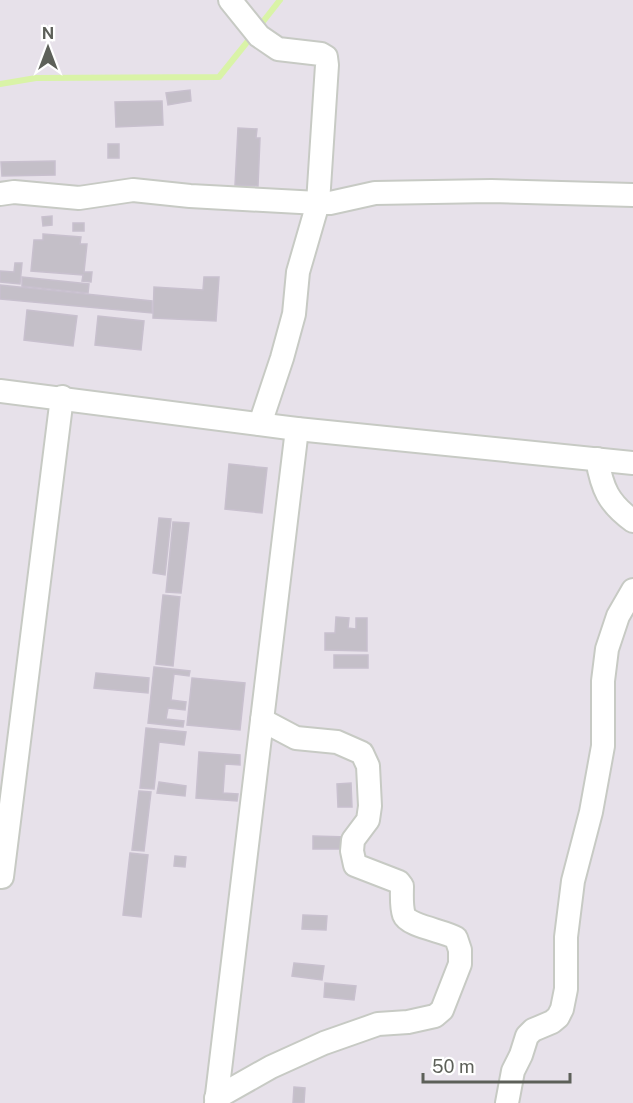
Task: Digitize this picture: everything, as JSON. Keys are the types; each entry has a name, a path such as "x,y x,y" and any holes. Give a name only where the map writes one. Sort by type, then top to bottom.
{"street":[{"path":"230,0 260,36 278,49 321,54 326,57 327,64 318,203 298,272 294,314 260,424"},
{"path":"0,194 14,192 79,198 133,190 190,196 318,203 330,203 375,193 491,191 633,195"},
{"path":"0,391 297,429 633,463"},
{"path":"0,877 2,877 62,398"},
{"path":"216,1101 297,429"},
{"path":"597,459 605,492 618,509 633,520"},
{"path":"507,1103 513,1071 521,1055 526,1036 533,1030 552,1022 562,1008 566,989 566,937 573,881 591,812 603,746 603,681 607,649 618,616 633,590"},
{"path":"216,1101 271,1067 343,1036 378,1024 408,1022 435,1016 442,1010 460,964 460,950 456,938 406,919 403,914 402,886 399,882 355,865 352,851 353,840 368,820 370,806 368,766 362,753 337,742 296,738 262,720"}],"building":[{"path":"190,90 191,101 168,105 166,93"},
{"path":"162,101 163,125 116,127 115,102"},
{"path":"238,128 257,129 256,138 260,138 258,186 235,185"},
{"path":"108,144 119,144 119,158 108,158"},
{"path":"55,161 55,175 2,176 1,162"},
{"path":"52,216 52,225 43,226 42,217"},
{"path":"73,223 84,223 84,231 73,231"},
{"path":"43,234 81,237 80,244 87,244 84,272 92,272 91,282 82,281 83,275 31,271 34,240 43,240"},
{"path":"15,263 22,263 20,284 0,282 0,271 14,272"},
{"path":"22,277 89,284 88,293 22,286"},
{"path":"204,277 219,277 216,321 153,318 154,287 203,290"},
{"path":"0,285 152,301 152,313 0,299"},
{"path":"27,310 77,316 73,346 24,340"},
{"path":"98,316 144,321 141,350 95,345"},
{"path":"229,464 267,468 262,513 225,509"},
{"path":"159,518 171,519 165,575 153,573"},
{"path":"173,522 189,523 181,593 166,592"},
{"path":"163,595 180,597 173,666 156,664"},
{"path":"336,617 349,618 348,628 356,629 356,618 367,618 367,651 325,650 325,633 335,633"},
{"path":"334,655 368,655 368,668 334,668"},
{"path":"154,667 190,671 189,676 174,674 171,700 186,702 185,710 168,708 166,719 184,721 183,727 148,723"},
{"path":"96,673 149,678 148,693 94,688"},
{"path":"192,678 245,683 240,730 187,725"},
{"path":"146,728 186,732 184,745 159,742 154,789 140,788"},
{"path":"199,752 240,755 240,765 225,764 223,793 238,794 237,801 196,798"},
{"path":"159,782 186,786 185,796 157,793"},
{"path":"351,783 352,807 338,807 337,784"},
{"path":"139,791 151,792 144,851 132,850"},
{"path":"313,836 348,837 348,849 313,849"},
{"path":"130,853 148,855 141,917 123,915"},
{"path":"175,856 186,857 185,867 174,866"},
{"path":"303,915 327,916 326,930 302,929"},
{"path":"294,963 324,966 322,980 292,976"},
{"path":"325,983 356,986 354,1000 324,997"},
{"path":"294,1087 305,1088 304,1103 293,1103"}],"waterway":[{"path":"258,28 280,0"},
{"path":"0,84 36,78 219,77 252,36"}]}
